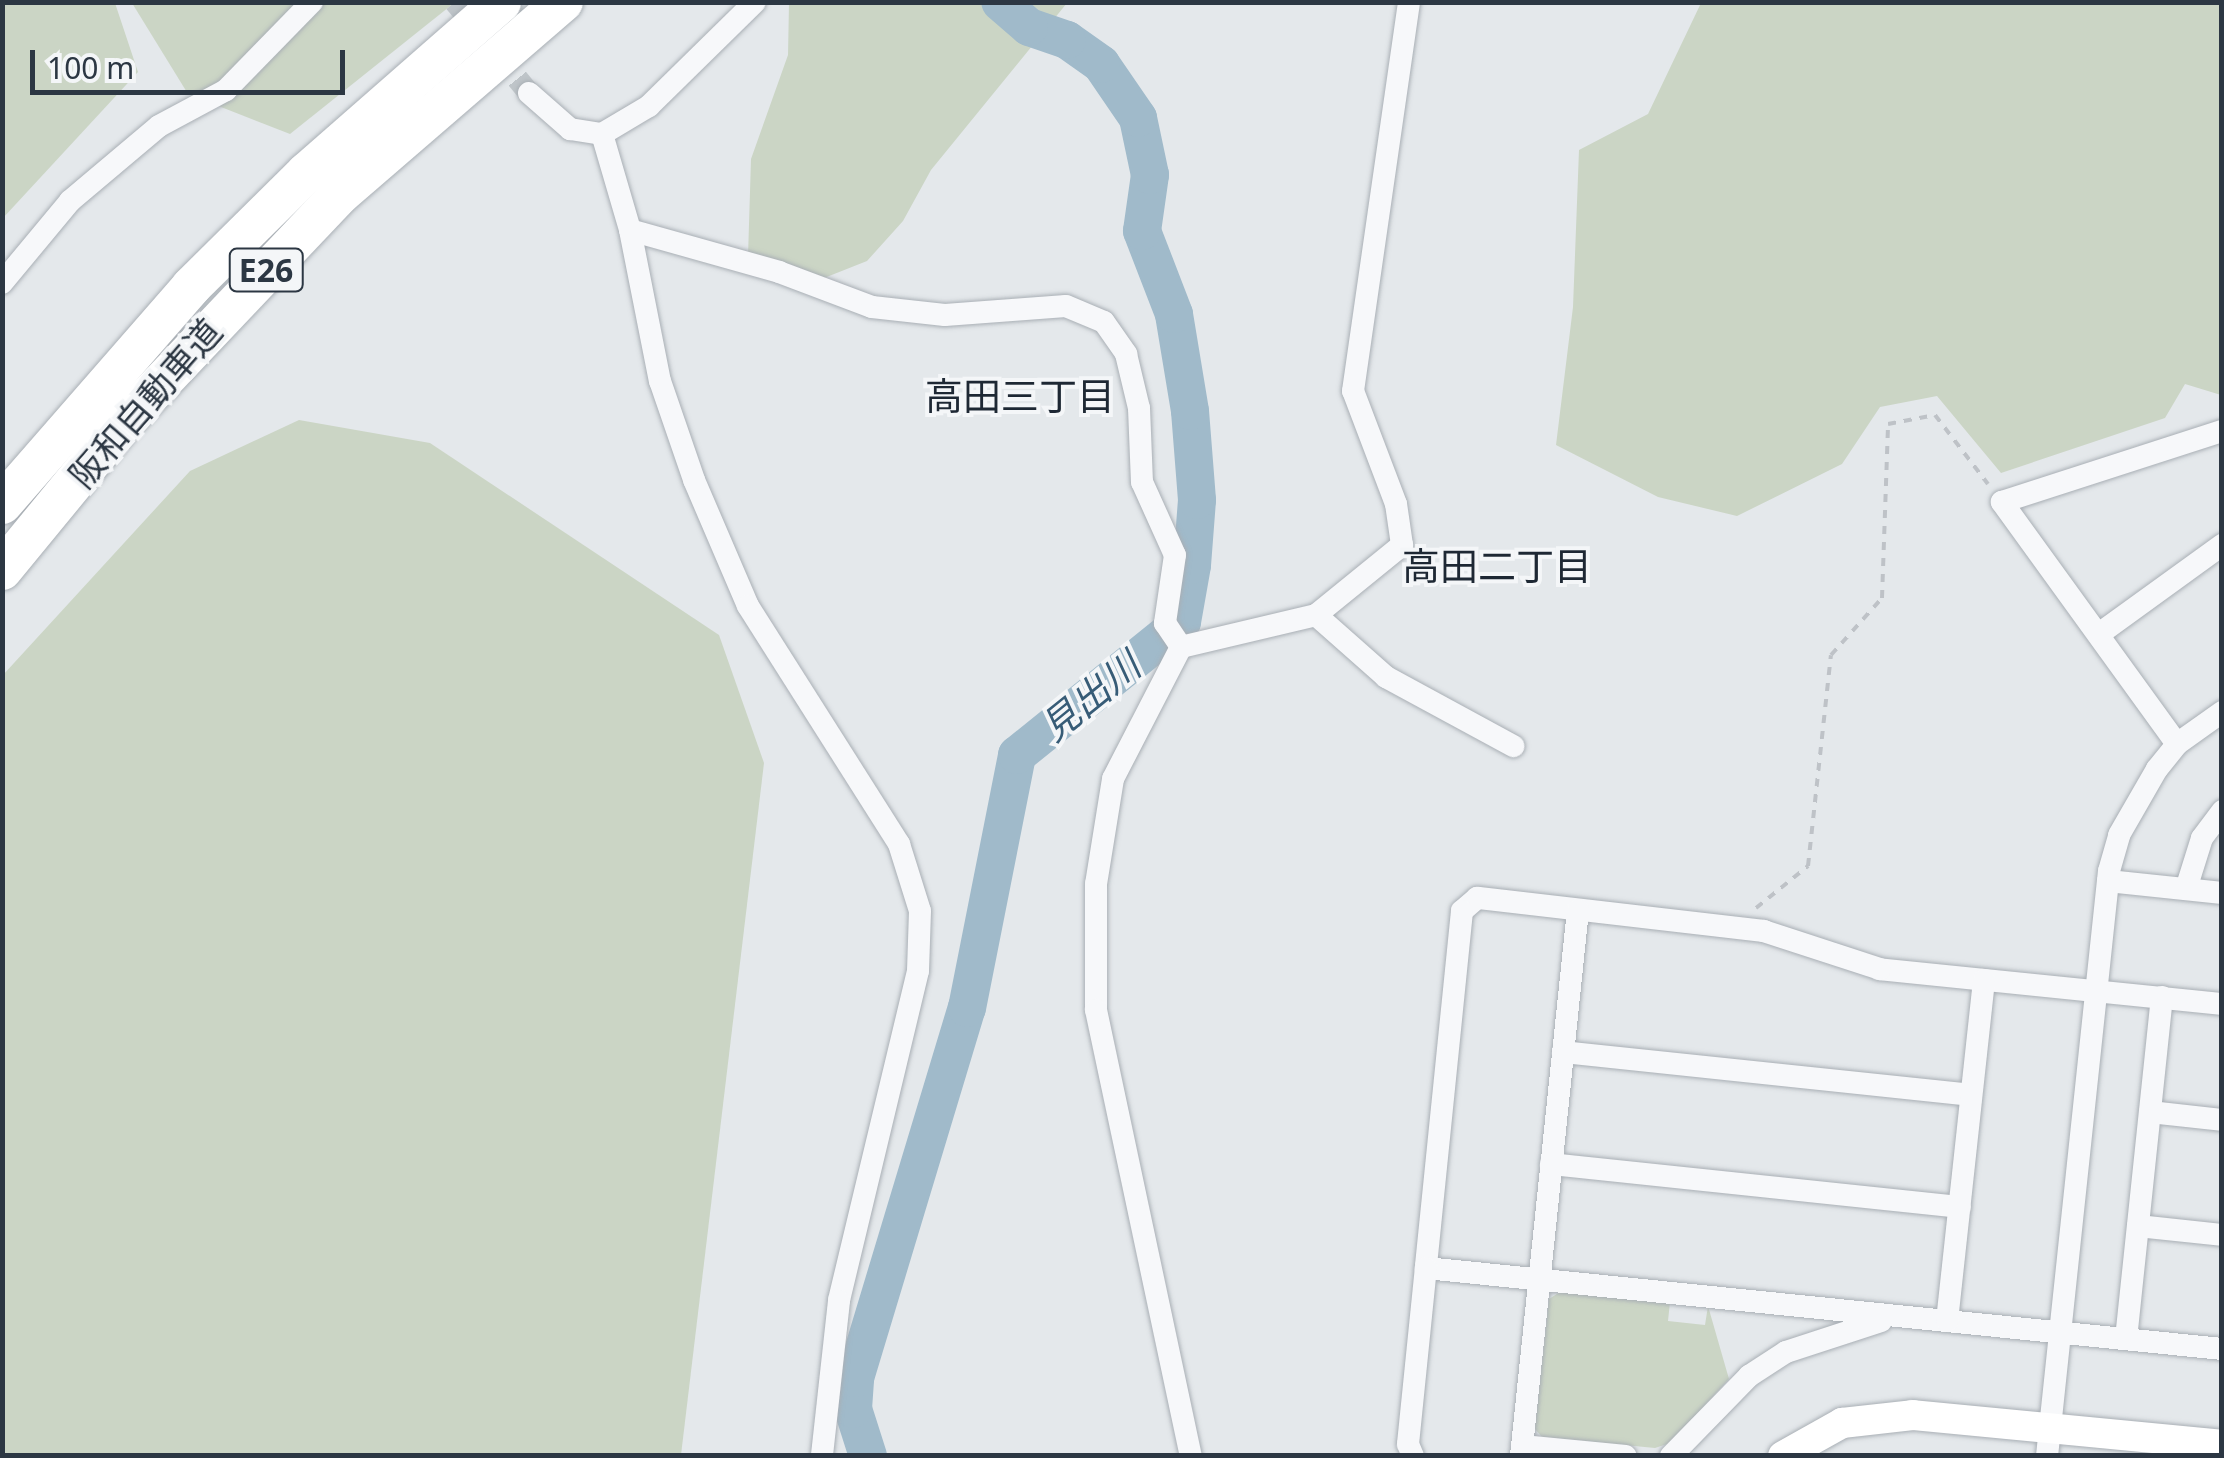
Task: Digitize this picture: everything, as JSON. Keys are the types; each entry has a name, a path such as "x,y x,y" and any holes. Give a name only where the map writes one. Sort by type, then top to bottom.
{"highway":[{"name":"阪和自動車道","path":"2,504 96,391 293,186 501,2"},
{"name":"阪和自動車道","path":"2,570 133,411 325,210 563,2"}],"street":[{"path":"2,283 70,201 158,126 226,90 312,2"},
{"path":"529,93 570,128 602,134 649,106 755,2"},
{"path":"1191,1456 1096,1010 1096,884 1113,779 1181,646 1316,615 1402,545 1396,504 1352,391 1409,2"},
{"path":"602,134 630,230 660,381 748,606 802,698 877,804 899,844 920,911 918,971 838,1301 822,1456"},
{"path":"630,230 779,272 872,307 944,315 1066,306 1104,322 1126,354 1139,408 1142,482 1175,555 1165,623 1181,646"},
{"path":"2178,744 2002,502 2222,431"},
{"path":"2099,634 2222,545"},
{"path":"1316,615 1386,677 1513,746"},
{"path":"2048,1442 2108,880 2136,800 2178,744 2222,712"},
{"path":"2186,889 2202,838 2222,812"},
{"path":"2108,880 2222,892"},
{"path":"1413,1456 1408,1444 1462,910 1477,898 1764,931 1880,969 2222,1004"},
{"path":"1578,910 1521,1450 1626,1456"},
{"path":"1948,1321 1984,980"},
{"path":"2126,1339 2162,997"},
{"path":"1563,1052 1971,1095"},
{"path":"2150,1112 2222,1120"},
{"path":"1551,1164 1960,1207"},
{"path":"2138,1226 2222,1234"},
{"path":"1426,1268 2222,1349"},
{"path":"1671,1456 1710,1408 1786,1352 1846,1328 1904,1316"},
{"path":"1782,1456 1842,1424 1913,1415 2048,1442 2222,1445"}],"path":[{"path":"1733,927 1808,866 1831,654 1882,598 1888,424 1934,415 2002,502"}],"green space":[{"path":"3,2 115,3 138,72 3,218"},
{"path":"132,3 454,3 290,134 188,94"},
{"path":"789,3 1067,3 931,170 903,221 867,261 819,280 748,257 751,159 788,55"},
{"path":"1701,3 2221,3 2221,395 2185,384 2165,418 2001,473 1937,396 1880,407 1842,464 1737,516 1658,497 1556,445 1573,307 1579,150 1648,114"},
{"path":"299,420 430,443 719,635 764,763 681,1455 3,1455 3,675 190,471"},
{"path":"1560,1292 1670,1302 1668,1321 1705,1325 1708,1306 1729,1379 1670,1443 1655,1448 1542,1437 1535,1429 1549,1299"}],"waterway":[{"name":"見出川","path":"868,1456 853,1409 855,1378 967,1008 1017,755 1182,622 1192,565 1197,500 1190,411 1174,314 1142,231 1150,175 1138,118 1101,64 1067,40 1029,27 1000,2"}],"tunnel":[{"path":"455,2 529,93"}],"district":[{"name":"高田三丁目","path":"1020,396"},
{"name":"高田二丁目","path":"1497,566"}]}
